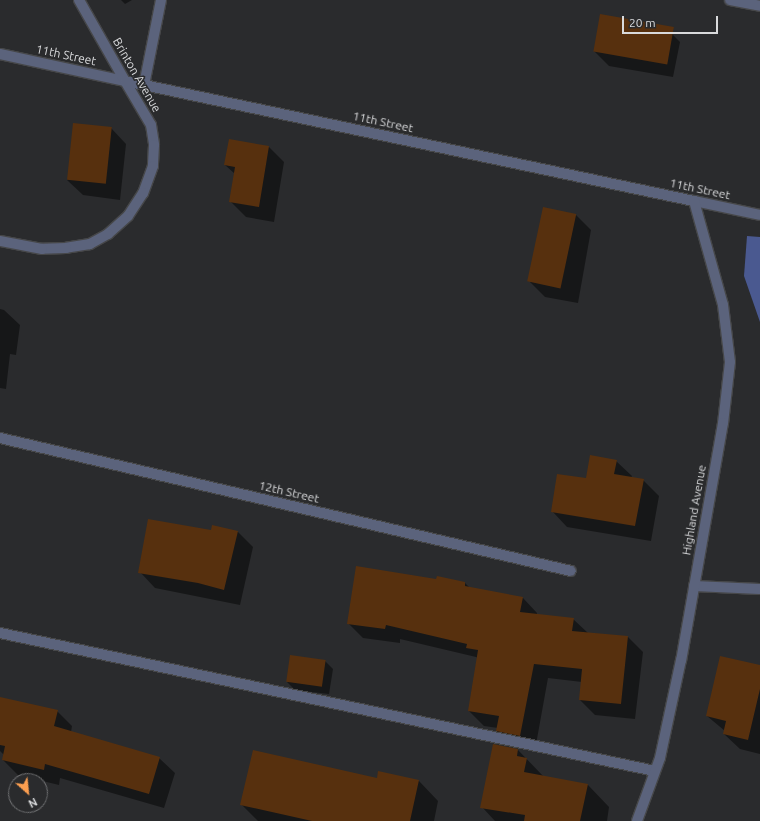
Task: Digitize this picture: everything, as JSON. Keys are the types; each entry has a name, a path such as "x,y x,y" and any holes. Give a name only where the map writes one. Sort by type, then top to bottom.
{"street":[{"name":"Brinton Avenue","path":"0,241 42,249 66,248 90,244 108,234 128,216 143,193 153,166 154,145 151,126 79,0"},
{"path":"144,85 161,0"},
{"path":"730,0 760,6"},
{"name":"11th Street","path":"0,54 760,215"},
{"name":"Highland Avenue","path":"637,821 660,758 681,660 723,423 730,362 722,305 694,201"},
{"name":"12th Street","path":"0,438 571,571"},
{"path":"694,586 760,589"},
{"path":"0,634 655,771"}],"shaded area":[{"path":"747,236 760,237 760,322 744,276"}],"building":[{"path":"600,14 674,27 667,64 593,51"},
{"path":"73,123 112,127 106,184 67,180"},
{"path":"229,139 269,146 259,207 229,202 235,167 224,165"},
{"path":"543,207 576,214 560,288 527,281"},
{"path":"590,455 617,460 614,474 644,479 635,526 551,512 557,474 586,478"},
{"path":"148,519 211,530 212,525 238,531 224,590 198,583 138,573"},
{"path":"356,566 436,579 437,576 465,582 465,586 523,597 520,612 574,618 572,631 628,636 621,704 579,700 582,669 534,664 520,736 496,731 499,716 468,711 478,650 466,648 467,644 386,625 385,629 347,624"},
{"path":"290,655 326,660 322,687 286,682"},
{"path":"720,656 760,665 760,689 748,740 723,734 726,721 706,716"},
{"path":"0,697 58,710 54,726 160,757 149,794 45,764 44,770 2,760 5,746 0,745"},
{"path":"493,744 518,749 517,756 527,758 524,772 588,784 580,821 524,821 525,815 480,808"},
{"path":"253,750 377,778 378,771 419,780 410,821 312,821 240,805"}]}
